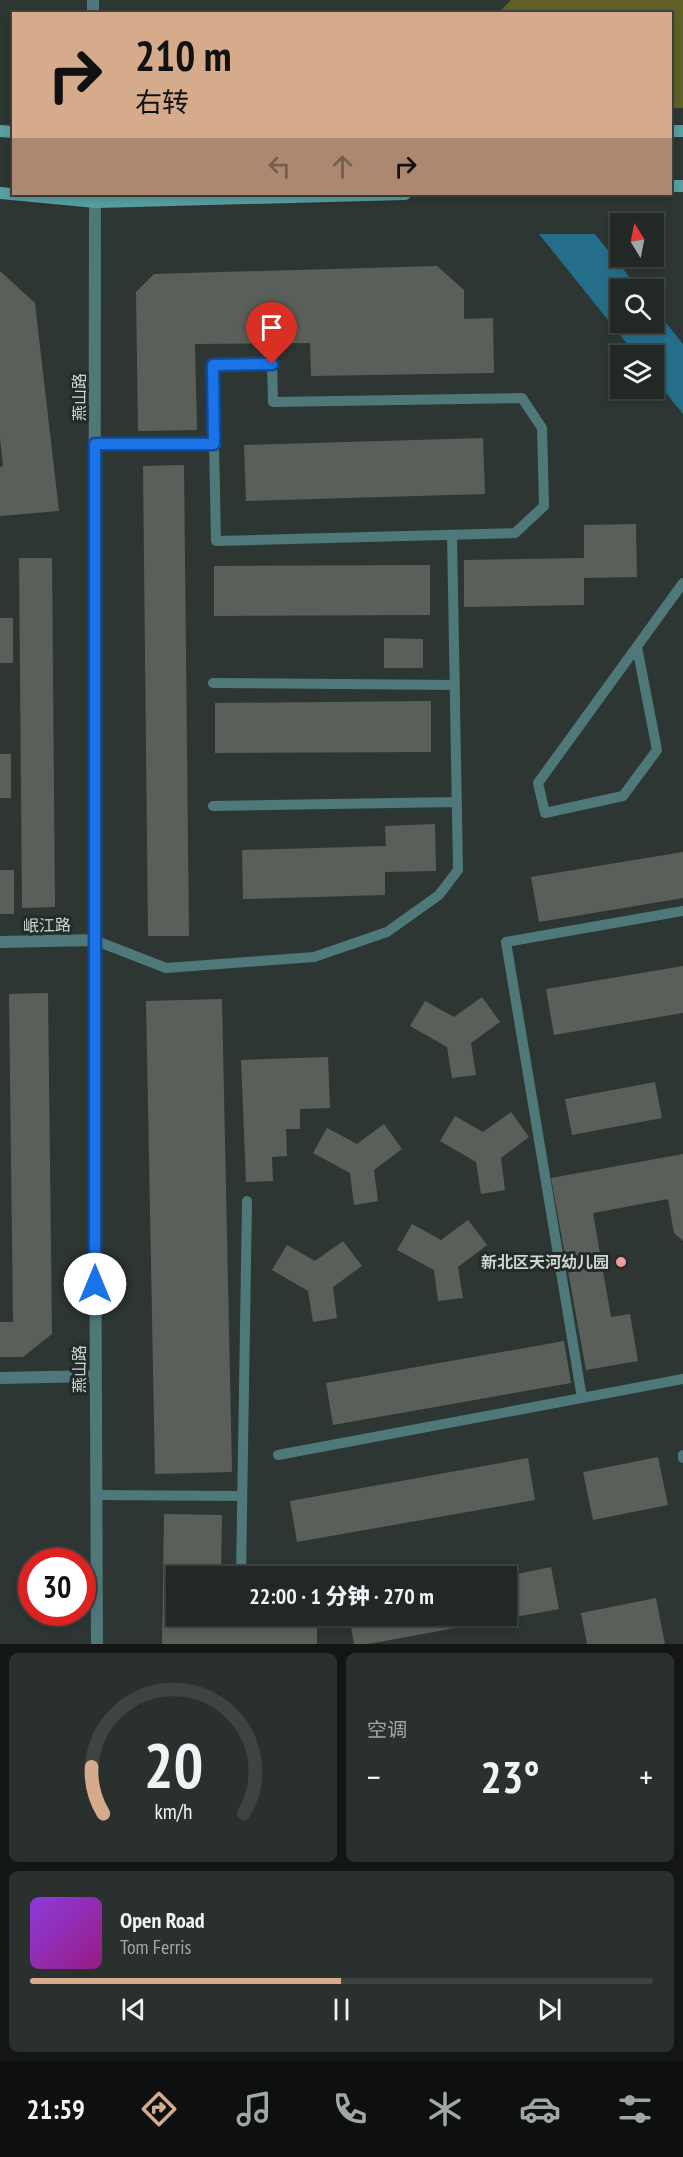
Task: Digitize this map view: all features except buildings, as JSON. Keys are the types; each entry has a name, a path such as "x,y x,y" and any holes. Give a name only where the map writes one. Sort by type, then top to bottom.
{"street":[{"path":"38,195 95,198 328,195"},
{"name":"燕山路","path":"95,198 94,940 97,1644"},
{"name":"岷江路","path":"0,942 94,940"},
{"path":"0,1378 96,1376"}],"lane":[{"path":"272,364 273,402 522,398 542,428 544,506 515,534 216,541 214,444 213,365 272,364"},
{"path":"95,444 214,444"},
{"path":"94,940 166,968 314,957 387,932 439,895 458,870 452,535"},
{"path":"637,647 657,750 623,796 544,813 538,783 683,583"},
{"path":"213,683 455,685"},
{"path":"213,806 457,802"},
{"path":"582,1398 506,942 683,911"},
{"path":"241,1566 247,1201"},
{"path":"278,1455 683,1379"},
{"path":"96,1495 242,1496"}],"shaded area":[{"path":"511,0 683,0 683,108 672,108 672,12 499,12"}],"water":[{"path":"539,234 595,234 610,253 610,267 621,267 631,279 610,279 610,323"},
{"path":"664,320 683,344 683,414 664,390 664,345 628,345 618,333 664,333"}],"place":[{"name":"新北区天河幼儿园","path":"621,1262"}],"route":[{"path":"95,1284 95,444 214,444 213,365 272,364"}]}
